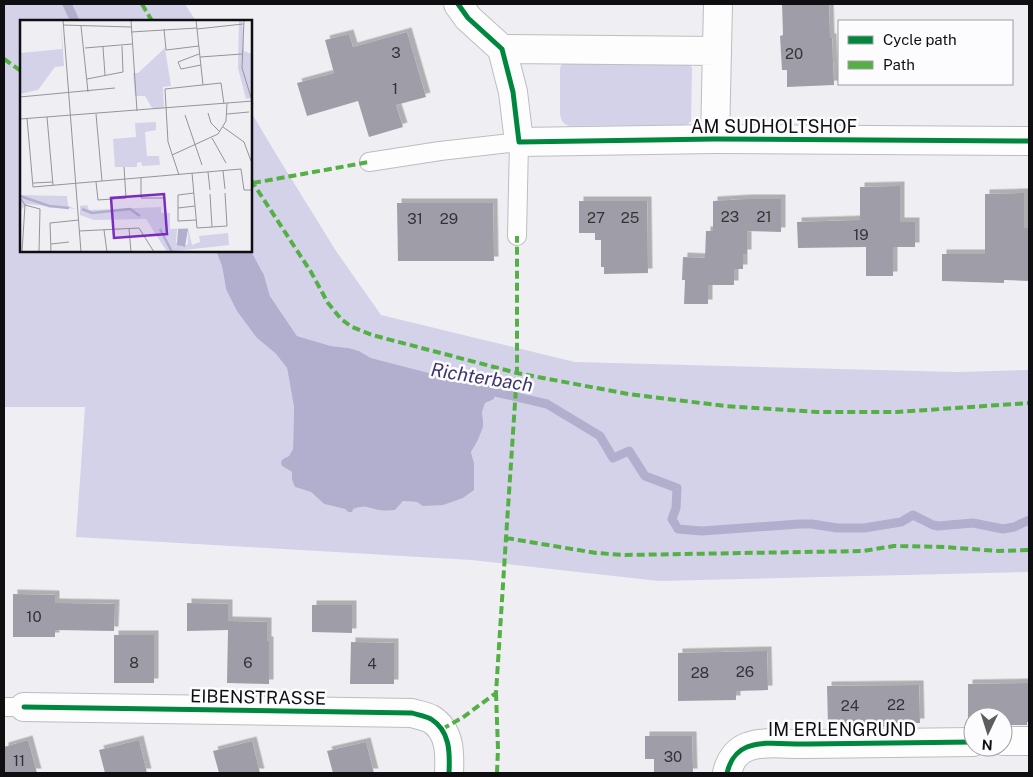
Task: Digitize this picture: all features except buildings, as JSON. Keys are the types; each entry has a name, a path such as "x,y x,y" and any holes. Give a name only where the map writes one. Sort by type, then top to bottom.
{"street":[{"path":"458,4 468,18 502,49 513,92 519,142"},
{"path":"716,139 718,4"},
{"path":"502,49 717,51"},
{"name":"AM SUDHOLTSHOF","path":"519,142 716,139 1029,141"},
{"name":"EIBENSTRASSE","path":"14,707 412,713 430,718 442,729 448,742 449,773"},
{"path":"1013,742 1029,741"},
{"name":"IM ERLENGRUND","path":"727,773 729,764 735,754 746,747 759,744 963,742"}],"lane":[{"name":"AM SUDHOLTSHOF","path":"369,162 440,151 519,142"},
{"path":"517,236 519,142"}],"shaded area":[{"path":"4,4 185,4 195,20 20,20 20,252 216,252 222,266 226,289 257,338 276,354 287,368 294,407 293,449 289,456 283,459 282,466 292,472 295,487 311,492 324,504 345,509 348,512 362,507 382,511 395,510 403,501 417,502 474,463 471,452 477,442 485,403 488,401 495,386 437,375 371,358 349,348 331,346 297,336 270,296 264,275 252,252 252,114 336,251 381,315 575,362 958,372 1029,370 1029,572 659,581 471,560 76,537 85,407 4,407"},
{"path":"564,62 689,63 692,68 691,121 684,125 569,126 563,122 560,114 560,68"},
{"path":"216,252 252,252 264,275 270,296 297,336 331,346 349,348 371,358 437,375 495,386 494,399 485,403 482,412 483,427 471,452 474,463 474,490 463,498 443,505 423,506 417,502 403,501 395,510 382,511 363,507 348,512 345,509 324,504 311,492 295,487 292,480 292,472 282,466 281,462 289,456 293,449 294,407 287,368 276,354 257,338 237,311 226,289 222,266"}],"waterway":[{"name":"Richterbach","path":"67,4 75,20"},
{"name":"Richterbach","path":"483,391 547,404 600,436 613,458 629,451 645,476 677,488 676,508 672,519 678,529 702,531 799,524 837,528 864,528 901,522 913,515 938,526 973,523 1003,529 1014,527 1029,520"}],"marked path":[{"path":"142,4 151,20"},
{"path":"4,59 20,70"},
{"path":"253,183 369,162"},
{"path":"252,182 311,272 328,303 341,319 352,327 372,335 517,373 628,394 725,406 817,412 897,412 1029,403"},
{"path":"442,729 462,718 496,693 517,373 517,236"},
{"path":"506,538 596,553 625,555 863,551 894,546 999,551 1029,550"},
{"path":"496,693 497,773"}],"cycle path":[{"path":"458,4 468,18 502,49 513,92 519,142 715,139 1029,141"},
{"path":"24,707 412,713 431,719 442,730 448,743 449,773"},
{"path":"727,773 731,761 739,751 761,744 963,742"}]}
